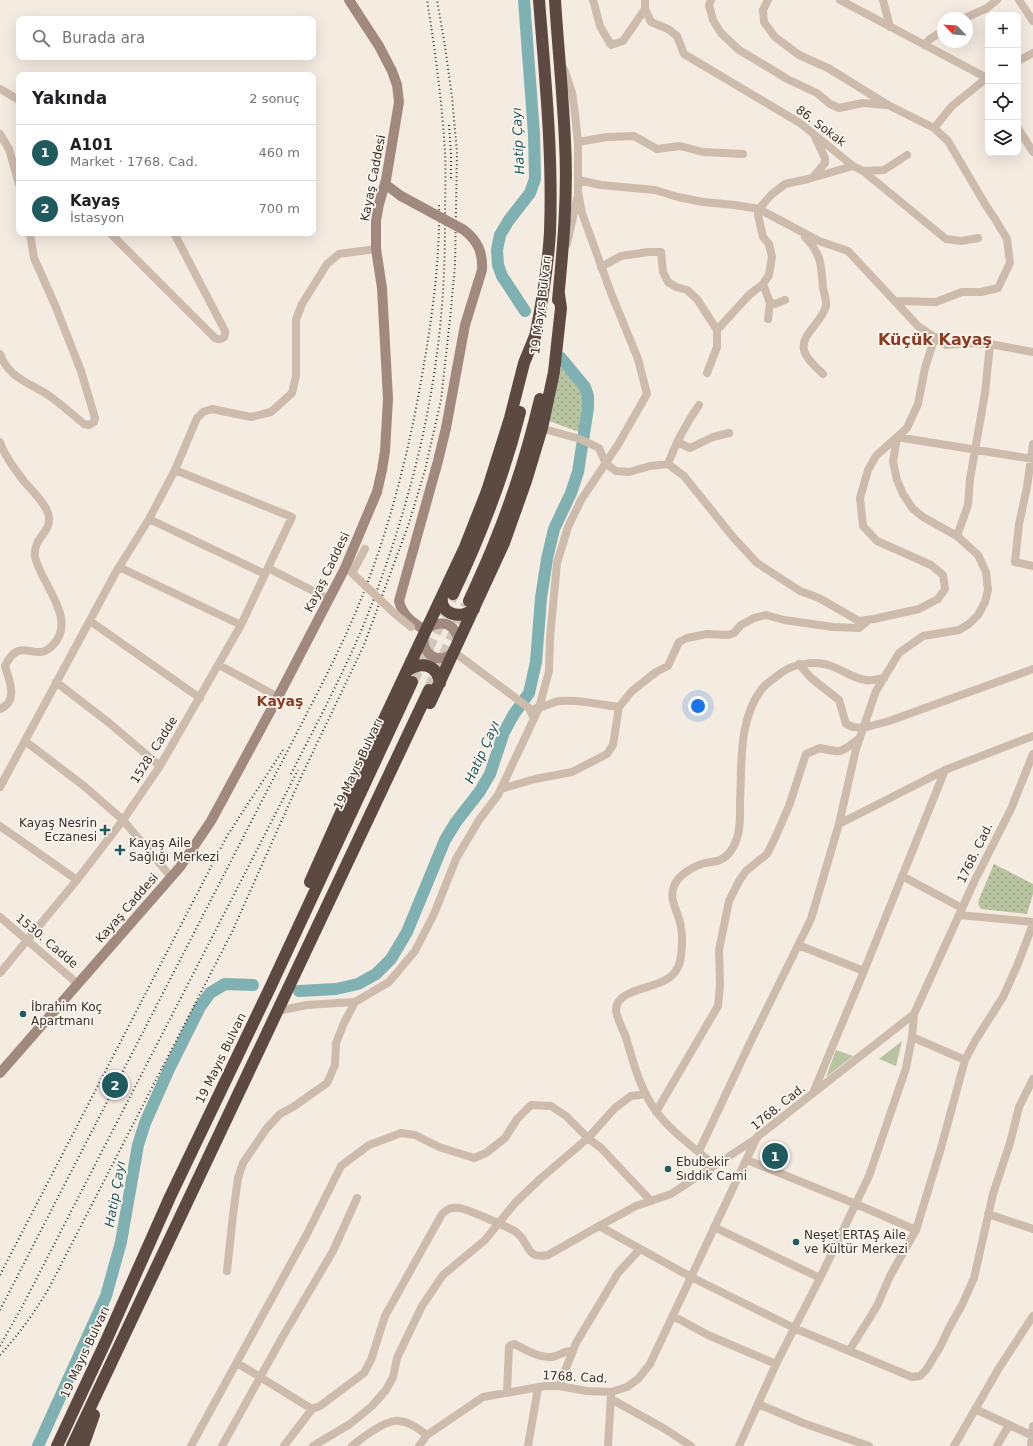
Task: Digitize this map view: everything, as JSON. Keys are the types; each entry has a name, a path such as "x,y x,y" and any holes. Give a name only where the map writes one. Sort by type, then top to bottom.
{"highway":[{"name":"19 Mayıs Bulvarı","path":"272,984 279,953 339,817 408,670 421,630 447,595 487,491 537,331 543,296 550,232 548,104 539,0"},
{"name":"19 Mayıs Bulvarı","path":"551,365 559,294 565,187 565,143 555,0"},
{"path":"304,954 317,938 330,914 440,683 472,605 504,543 526,481 557,342 561,308 559,294"},
{"path":"447,595 441,601 447,611 452,614 465,615 472,605"},
{"path":"408,670 414,666 421,665 432,668 439,677 440,683"},
{"name":"19 Mayıs Bulvarı","path":"57,1446 106,1341 170,1197 272,984 412,682"},
{"path":"72,1446 429,690"},
{"path":"48,1446 67,1405 106,1341"},
{"path":"83,1446 116,1354"}],"street":[{"name":"Kayaş Caddesi","path":"0,1073 180,867 211,821 345,568 377,492 382,470 388,399 382,288 376,249 376,221 385,184 397,121 399,102 392,70 348,0"},
{"path":"594,0 600,26 610,45 623,41 645,9 645,0"},
{"name":"86. Sokak","path":"711,0 709,5 713,20 721,33 739,50 771,68 786,79 817,93 830,104 839,108 862,103 888,105"},
{"path":"768,0 763,10 764,22 775,37 799,55 828,68 888,105 934,128 948,141 984,204 1007,239 1010,263 998,288 981,292 962,292 936,302 896,301"},
{"path":"840,0 985,76"},
{"path":"883,0 890,27"},
{"path":"973,14 987,8 997,0"},
{"path":"1019,0 1033,21"},
{"name":"86. Sokak","path":"645,9 651,22 677,36 684,54 800,123 852,166 863,171 946,239 961,241 978,238"},
{"path":"924,45 937,35"},
{"path":"558,52 572,92 578,142 578,192 572,227 561,266"},
{"path":"1021,59 1033,53"},
{"path":"934,128 952,106 985,80"},
{"path":"0,90 16,98"},
{"path":"1021,133 1033,152"},
{"path":"0,134 10,149 16,172"},
{"path":"578,142 607,137 634,136 657,149 680,146 703,152 743,154"},
{"path":"812,178 825,163 825,158 814,136"},
{"path":"863,171 884,170 907,155"},
{"path":"717,330 749,295 764,284 769,275 772,257 769,244 763,237 758,215 759,209 771,195 785,184 812,178 852,166"},
{"path":"578,180 601,185 655,190 678,197 703,202 759,209 819,242 848,251 918,326 946,345 972,343 990,344 1033,352"},
{"path":"385,184 401,196 464,230 472,236 477,242 483,260 482,270 462,336 446,428 438,462 399,601 403,613 421,630 424,648 432,656 444,658 449,656 456,647 455,631 446,624 435,624 421,630"},
{"path":"278,1011 307,1005 355,1002 389,982 415,951 434,914 456,859 479,820 498,795 539,708 549,671 550,638 557,564 568,527 581,500 606,464 647,394 638,359 601,268 588,231 582,213 578,192"},
{"path":"572,227 588,231"},
{"path":"799,230 819,254 821,263 826,306 821,317 804,340 804,350 823,374"},
{"path":"0,354 4,365 13,374 48,395 84,424 91,424 94,422 95,418 86,386 36,262 32,250 30,236"},
{"path":"113,236 215,338 218,340 222,339 225,335 225,331 176,236"},
{"path":"0,787 119,567 149,519 175,470 197,418 202,412 212,409 251,417 271,412 292,394 296,376 296,320 302,304 326,266 338,254 376,249"},
{"path":"601,268 621,256 648,252 661,252 663,272 668,282 676,287 687,290 697,299 717,330 716,347 707,373"},
{"path":"764,284 770,303 768,319"},
{"path":"770,303 775,304 785,300"},
{"path":"538,427 580,438 599,448 606,464 616,471 629,472 650,466 668,464 684,476 733,537 757,563 800,591 819,598 859,621 919,609 938,599 945,589 943,575 931,565 877,541 862,526 860,498 868,470 876,456 907,428 918,404 925,368 935,337"},
{"path":"956,536 968,505 970,479 984,393 990,344"},
{"path":"668,464 687,422 699,405"},
{"path":"677,442 690,448 713,437 729,433"},
{"path":"898,437 1032,459"},
{"path":"699,1152 811,919 839,824 860,738 876,691 899,652 923,636 959,630 973,620 985,602 988,584 984,566 978,556 956,536 924,517 913,508 903,494 893,462 898,437"},
{"path":"0,442 3,451 16,470 48,510 49,523 34,549 35,557 58,607 62,625 58,640 46,651 40,653 28,649 22,649 7,661 5,666 11,690 11,697 8,703 0,709"},
{"path":"1033,444 1032,459 1019,524 1015,562 1033,566"},
{"name":"1528. Cadde","path":"0,973 77,880 123,820 160,766 241,625 292,517 175,470"},
{"path":"149,519 329,599"},
{"path":"360,534 364,549 350,575 392,615 421,630"},
{"path":"119,567 241,625"},
{"path":"501,789 535,779 572,772 607,754 613,745 619,707 632,692 656,672 668,666 679,642 687,638 707,634 728,635 734,633 742,625 754,618 766,615 784,620 833,627 859,628 870,620"},
{"path":"90,621 200,698"},
{"path":"456,647 529,708 534,719"},
{"path":"714,1165 676,1132 656,1112 646,1094 635,1067 616,1011 618,1002 631,991 660,984 672,976 679,967 682,947 681,927 672,899 674,886 680,876 691,869 704,863 720,860 731,852 738,837 744,738 747,718 762,688 782,672 799,664 824,664 835,667 853,677 867,681 884,678"},
{"path":"799,664 810,677 839,700 846,724 853,727 863,728 889,721 1033,669"},
{"path":"219,665 278,697"},
{"path":"56,682 108,722 160,766"},
{"path":"529,708 539,708 558,701 589,702 619,707"},
{"path":"839,824 944,770 1033,736"},
{"path":"656,1112 718,1006 720,985 719,950 729,901 746,871 767,854 789,806 806,754 820,748 834,752 841,752 860,738"},
{"path":"25,741 84,786 123,820 171,877"},
{"name":"1768. Cad.","path":"419,1446 427,1435 483,1397 559,1386 611,1396 638,1379 650,1364 757,1137 914,1014 961,911 1011,809 1033,754"},
{"path":"813,1094 944,770"},
{"path":"0,826 77,880"},
{"path":"849,1351 877,1306 890,1276 916,1230 942,1148 965,1060 1003,996 1017,966 1033,923 961,911 902,876"},
{"name":"1530. Cadde","path":"0,917 78,984"},
{"path":"798,945 864,971"},
{"path":"227,1271 238,1178 243,1163 267,1128 280,1114 293,1107 327,1083 335,1065 336,1043 355,1002"},
{"path":"739,1446 776,1364 820,1278 869,1176 906,1068 912,1037 914,1014"},
{"path":"912,1037 965,1060"},
{"path":"599,1226 691,1277 794,1328 912,1377 920,1376 926,1370 940,1347 974,1278 993,1194 1010,1143 1019,1107 1033,1079"},
{"path":"313,1446 350,1424 372,1406 386,1390 392,1377 397,1358 422,1306 443,1275 485,1240 515,1203 537,1181 588,1138 615,1108 631,1096 646,1094"},
{"path":"191,1446 303,1242 341,1166 369,1145 401,1133 415,1135 439,1147 474,1158 486,1153 505,1138 517,1119 531,1104 551,1106 566,1116 588,1138 601,1148 651,1201"},
{"path":"284,1446 312,1409 320,1406 364,1374 371,1360 385,1316 442,1214 448,1209 460,1208 517,1233 534,1255 541,1257 548,1255 636,1206 671,1194 757,1137"},
{"path":"747,1160 916,1230"},
{"path":"222,1446 283,1336 333,1251 357,1198"},
{"path":"988,1214 1033,1228"},
{"path":"714,1227 820,1278"},
{"path":"559,1386 572,1351 618,1273 640,1249"},
{"path":"673,1316 708,1335 776,1364"},
{"path":"954,1446 975,1409 1033,1316"},
{"path":"507,1393 509,1347 511,1345 514,1344 532,1353 551,1357 568,1350 572,1351"},
{"path":"237,1363 312,1409"},
{"path":"528,1446 538,1388"},
{"path":"608,1446 611,1396 665,1429 685,1444"},
{"path":"758,1404 802,1423 869,1446"},
{"path":"975,1409 1032,1435"},
{"path":"352,1446 387,1423 398,1420 410,1424 427,1435"},
{"path":"997,1446 1009,1424"},
{"path":"1031,1446 1033,1426"}],"green space":[{"path":"561,368 582,390 586,406 582,433 549,421"},
{"path":"994,864 1033,884 1033,894 1027,914 981,909 978,904 979,899"},
{"path":"902,1041 896,1066 879,1059"},
{"path":"836,1050 853,1056 826,1077"}],"waterway":[{"name":"Hatip Çayı","path":"524,0 534,134 535,179 530,193 509,220 500,235 497,250 498,265 502,276 525,311"},
{"name":"Hatip Çayı","path":"299,991 336,989 358,984 376,974 391,959 407,932 445,840 456,822 480,791 490,774 504,732 514,714 529,693 536,662 541,598 547,559 554,529 571,493 578,472 588,408 588,396 585,387 561,358"},
{"name":"Hatip Çayı","path":"38,1446 106,1296 121,1242 138,1145 145,1123 169,1069 200,1007 210,993 225,984 253,985"}],"tunnel":[{"path":"412,682 453,594"},
{"path":"429,690 467,605"}],"railway":[{"path":"291,774 331,695 368,614 394,542 405,505 424,431 431,393 437,355 443,293 445,245 445,152 440,95 427,0"},
{"path":"0,1355 26,1323 49,1288 232,932 302,775 364,645 409,523 425,470 441,400 455,266 457,153 452,97 437,0"},
{"path":"449,125 451,181"},
{"path":"0,1310 313,701 357,609 369,579 398,488 424,364 437,264 439,204"},
{"path":"0,1275 227,836 283,750"},
{"path":"0,1346 23,1305 298,770"}],"place":[{"name":"Kayaş Nesrin Eczanesi","path":"105,830"},
{"name":"Kayaş Aile Sağlığı Merkezi","path":"120,850"},
{"name":"İbrahim Koç Apartmanı","path":"23,1014"},
{"name":"Kayaş","path":"115,1085"},
{"name":"A101","path":"775,1156"},
{"name":"Ebubekir Sıddık Cami","path":"668,1169"},
{"name":"Neşet ERTAŞ Aile ve Kültür Merkezi","path":"796,1242"}],"district":[{"name":"Küçük Kayaş","path":"935,339"},
{"name":"Kayaş","path":"280,701"}]}
